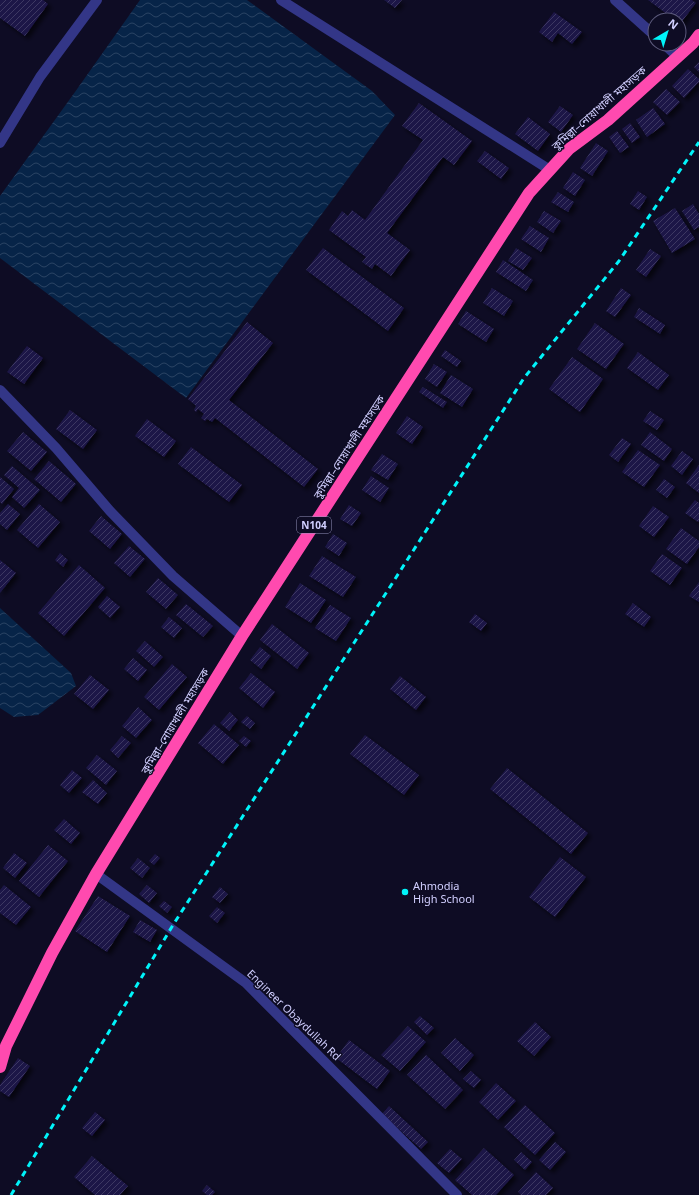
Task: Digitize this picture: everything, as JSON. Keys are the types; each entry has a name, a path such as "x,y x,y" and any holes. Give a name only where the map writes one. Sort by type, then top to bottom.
{"highway":[{"name":"কুমিল্লা–নোয়াখালী মহাসড়ক","path":"0,1067 6,1046 52,953 96,874 242,636 529,193 569,149 608,120 693,43 699,35"}],"street":[{"path":"0,143 40,77 97,0"},
{"path":"281,0 550,170"},
{"path":"615,0 647,29"},
{"path":"673,52 678,56"},
{"path":"0,390 56,448 110,511 168,571 242,636"},
{"name":"Engineer Obaydullah Rd","path":"96,874 246,983 457,1195"}],"water":[{"path":"140,0 247,0 372,91 395,115 186,398 0,258 0,196"},
{"path":"0,608 71,673 76,686 38,715 14,717 0,708"}],"building":[{"path":"0,0 43,0 48,4 25,36 0,18"},
{"path":"384,0 402,0 395,8"},
{"path":"648,0 692,0 696,3 687,15 687,12 664,12"},
{"path":"554,12 582,32 572,44 558,33 552,42 539,32"},
{"path":"699,62 699,72 694,67"},
{"path":"688,69 699,79 699,82 684,98 672,86"},
{"path":"666,89 680,102 667,115 653,102"},
{"path":"419,103 472,141 454,165 443,157 387,233 410,250 391,276 375,264 372,269 362,262 366,257 329,230 342,211 348,216 352,210 365,220 423,140 402,126"},
{"path":"560,106 573,115 561,132 548,122"},
{"path":"653,108 665,124 647,137 636,120"},
{"path":"528,117 550,134 538,151 515,134"},
{"path":"630,123 640,137 632,143 622,129"},
{"path":"617,131 629,147 620,153 609,137"},
{"path":"596,143 608,151 592,176 580,168"},
{"path":"485,151 509,168 501,179 477,161"},
{"path":"573,172 585,180 575,196 563,188"},
{"path":"638,191 647,197 639,210 630,204"},
{"path":"558,192 574,202 568,212 551,202"},
{"path":"693,204 699,214 699,227 694,230 682,211"},
{"path":"675,208 695,239 672,253 653,221"},
{"path":"544,211 561,221 553,233 537,222"},
{"path":"530,226 549,238 541,252 521,239"},
{"path":"323,248 404,308 388,331 306,270"},
{"path":"516,248 532,258 523,270 508,261"},
{"path":"650,249 661,256 646,277 636,270"},
{"path":"503,260 533,280 526,291 496,272"},
{"path":"492,288 513,301 504,316 483,303"},
{"path":"621,288 631,295 615,317 606,311"},
{"path":"639,308 665,325 660,334 634,317"},
{"path":"466,311 494,329 486,342 458,324"},
{"path":"247,322 273,343 229,400 318,469 304,487 215,418 212,422 207,419 205,421 201,418 204,414 198,409 196,412 194,410 196,406 188,399"},
{"path":"595,323 624,344 606,369 577,349"},
{"path":"27,346 43,358 24,384 7,372"},
{"path":"445,350 461,361 457,367 441,356"},
{"path":"638,352 669,375 658,390 627,368"},
{"path":"572,357 603,379 580,412 549,389"},
{"path":"434,364 447,372 437,387 425,379"},
{"path":"451,375 473,389 462,407 440,393"},
{"path":"423,387 447,402 443,408 419,392"},
{"path":"70,410 97,430 83,449 56,429"},
{"path":"650,411 664,420 657,430 643,421"},
{"path":"407,416 423,427 412,444 396,433"},
{"path":"147,419 176,441 164,457 135,436"},
{"path":"23,432 47,452 31,471 7,451"},
{"path":"650,432 672,449 664,461 641,445"},
{"path":"622,438 631,444 618,462 609,455"},
{"path":"191,447 242,485 229,502 178,464"},
{"path":"638,450 660,465 644,487 622,472"},
{"path":"682,451 693,459 682,475 671,466"},
{"path":"382,454 398,464 388,480 371,470"},
{"path":"49,461 76,484 61,502 34,479"},
{"path":"699,465 699,493 686,483"},
{"path":"12,466 40,490 24,508 12,497 19,488 4,475"},
{"path":"371,476 389,488 380,502 362,490"},
{"path":"0,477 14,489 2,504 0,502"},
{"path":"664,479 675,487 667,498 656,490"},
{"path":"695,500 699,503 698,522 685,513"},
{"path":"8,504 20,514 7,530 0,524 0,513"},
{"path":"39,504 60,522 38,548 17,530"},
{"path":"349,505 361,513 352,526 340,519"},
{"path":"653,506 669,517 654,537 639,526"},
{"path":"101,516 122,534 110,549 89,531"},
{"path":"681,528 699,541 699,547 687,564 666,549"},
{"path":"333,534 347,543 339,556 325,547"},
{"path":"129,546 145,559 130,577 114,563"},
{"path":"60,553 68,560 63,567 55,560"},
{"path":"662,554 682,568 670,585 650,571"},
{"path":"322,556 356,577 343,597 309,576"},
{"path":"0,560 16,573 0,593"},
{"path":"79,565 105,588 64,636 38,613"},
{"path":"158,578 178,595 166,609 146,592"},
{"path":"699,582 699,602 689,596"},
{"path":"300,583 326,600 311,623 285,607"},
{"path":"107,596 120,607 110,618 98,607"},
{"path":"633,603 651,617 644,627 625,614"},
{"path":"186,604 213,626 203,637 176,615"},
{"path":"330,605 351,618 336,641 315,628"},
{"path":"475,614 487,623 481,631 469,622"},
{"path":"169,617 182,628 174,638 161,627"},
{"path":"272,624 309,653 297,669 260,640"},
{"path":"145,641 163,657 154,667 136,651"},
{"path":"260,647 271,656 261,669 250,660"},
{"path":"133,658 147,670 138,681 124,669"},
{"path":"172,664 187,677 159,710 144,697"},
{"path":"251,673 275,692 263,708 239,688"},
{"path":"90,675 109,690 93,709 74,694"},
{"path":"400,676 426,697 416,710 390,689"},
{"path":"138,707 152,720 136,738 122,726"},
{"path":"230,712 238,720 229,731 220,723"},
{"path":"247,716 255,723 250,729 241,722"},
{"path":"214,724 239,745 223,764 198,743"},
{"path":"365,735 419,775 404,795 350,754"},
{"path":"122,736 131,743 118,758 110,750"},
{"path":"244,736 251,741 246,747 239,741"},
{"path":"97,755 117,771 106,785 86,768"},
{"path":"507,768 588,833 571,854 490,789"},
{"path":"72,770 82,778 69,793 60,785"},
{"path":"93,780 107,793 98,804 82,792"},
{"path":"64,819 80,833 71,844 54,830"},
{"path":"48,845 68,861 39,897 19,881"},
{"path":"14,853 27,863 15,878 3,868"},
{"path":"155,854 160,858 154,865 149,861"},
{"path":"560,857 586,877 555,917 529,897"},
{"path":"138,858 150,868 142,878 130,868"},
{"path":"4,885 31,907 16,925 0,913 0,890"},
{"path":"147,885 157,893 149,903 139,894"},
{"path":"220,887 228,894 220,903 212,897"},
{"path":"98,896 130,916 107,952 75,931"},
{"path":"164,901 172,907 167,913 159,906"},
{"path":"217,907 225,913 217,923 209,916"},
{"path":"140,920 157,930 150,942 133,932"},
{"path":"420,1016 434,1028 427,1035 414,1022"},
{"path":"535,1022 551,1037 534,1056 517,1041"},
{"path":"408,1026 426,1042 400,1071 381,1055"},
{"path":"455,1038 474,1055 460,1071 441,1053"},
{"path":"349,1040 390,1071 377,1089 336,1058"},
{"path":"426,1055 463,1090 445,1109 407,1075"},
{"path":"18,1058 30,1066 9,1097 0,1091 0,1085"},
{"path":"471,1071 481,1080 474,1088 463,1079"},
{"path":"496,1083 516,1101 498,1120 479,1102"},
{"path":"525,1105 555,1133 535,1155 504,1127"},
{"path":"389,1106 428,1142 421,1149 382,1114"},
{"path":"95,1112 105,1120 92,1136 82,1128"},
{"path":"555,1142 566,1152 550,1170 539,1160"},
{"path":"484,1148 514,1175 496,1195 472,1195 455,1180"},
{"path":"450,1149 462,1159 449,1173 437,1163"},
{"path":"521,1152 532,1162 525,1170 514,1160"},
{"path":"92,1156 128,1186 120,1195 95,1195 74,1177"},
{"path":"536,1172 553,1188 546,1195 521,1195 518,1192"},
{"path":"207,1185 215,1192 212,1195 207,1195 202,1191"}],"railway":[{"path":"11,1195 173,925 524,378 619,261 699,142"}],"place":[{"name":"Ahmodia High School","path":"405,892"}]}
